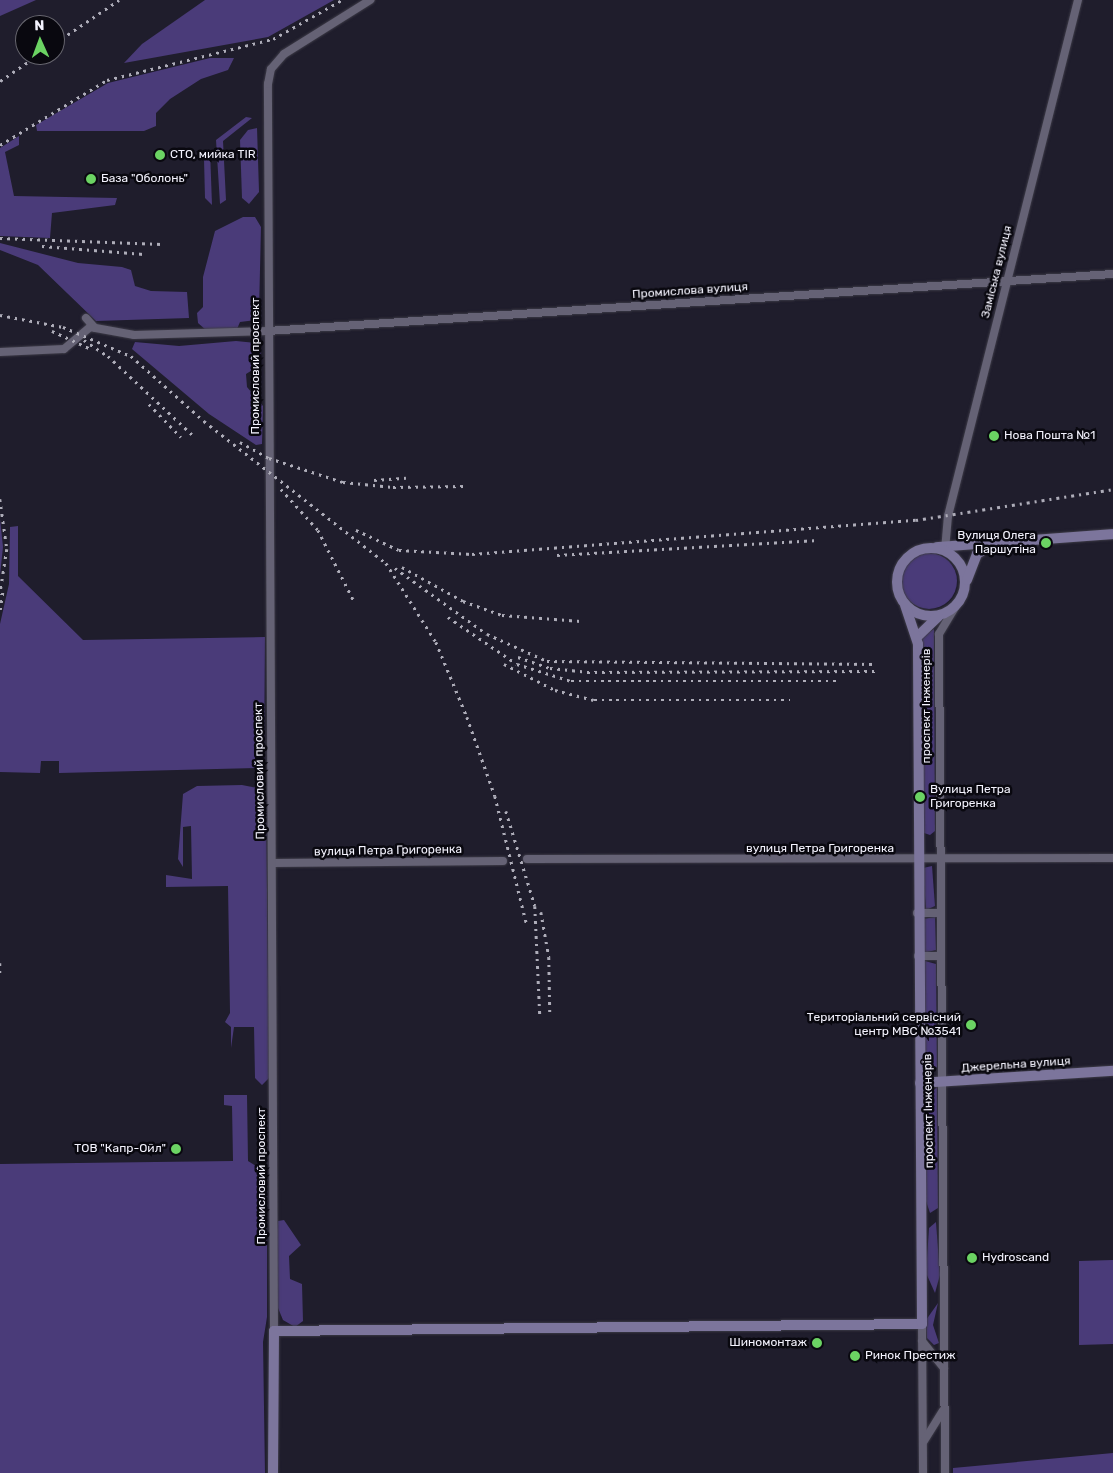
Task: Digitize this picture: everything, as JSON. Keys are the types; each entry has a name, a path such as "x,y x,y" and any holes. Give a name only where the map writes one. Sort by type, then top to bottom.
{"street":[{"name":"Промисловий проспект","path":"272,1473 274,1331 273,863 267,114 271,69 292,48 370,0"},
{"name":"Заміська вулиця","path":"941,548 1078,0"},
{"name":"Промислова вулиця","path":"95,328 134,336 268,331 1006,283 1113,274"},
{"path":"0,352 64,349 86,330 95,328 86,318"},
{"path":"1004,540 977,554 957,604 942,615 922,616 905,605 896,586 903,562 912,553 1004,540 1113,534"},
{"path":"941,548 961,565 965,587"},
{"name":"проспект Інженерів","path":"945,1473 939,634 957,604"},
{"name":"проспект Інженерів","path":"905,605 918,636 917,913 922,1324"},
{"name":"проспект Інженерів","path":"918,636 942,615"},
{"name":"вулиця Петра Григоренка","path":"527,859 917,860 1113,858"},
{"name":"вулиця Петра Григоренка","path":"273,863 503,861"},
{"path":"917,913 940,913"},
{"path":"918,956 941,956"},
{"name":"Джерельна вулиця","path":"920,1083 1113,1072"},
{"path":"274,1331 922,1324 923,1473"},
{"path":"922,1341 944,1368"},
{"path":"923,1442 944,1407"}],"shaded area":[{"path":"0,0 36,0 0,16"},
{"path":"205,0 334,0 268,37 124,63 142,44"},
{"path":"210,58 234,58 228,70 201,79 170,99 156,113 156,126 144,131 37,131 36,125 108,83"},
{"path":"246,117 252,118 223,141 226,200 220,204 216,140"},
{"path":"257,128 259,192 249,204 242,198 240,140 248,130"},
{"path":"19,136 19,145 5,152 14,196 117,198 115,205 52,213 50,238 0,236 0,148"},
{"path":"210,150 212,205 205,198 204,159"},
{"path":"243,217 255,217 261,227 259,312 256,320 240,322 237,329 207,331 198,323 197,313 203,307 203,277 215,231"},
{"path":"0,243 78,263 122,267 131,270 135,286 151,291 187,292 189,318 96,321 38,265 0,250"},
{"path":"236,341 257,343 261,354 259,366 246,374 247,387 263,406 262,444 256,445 209,414 132,349 135,342 179,346"},
{"path":"0,519 3,547 0,575"},
{"path":"18,526 18,576 83,640 265,637 264,764 257,768 59,773 59,761 41,761 40,773 0,772 0,624 9,584 10,527"},
{"path":"923,553 935,553 945,557 953,565 957,581 953,597 945,605 935,609 923,609 913,605 905,597 901,587 901,575 905,565 913,557"},
{"path":"934,629 935,831 930,835 924,833 920,637"},
{"path":"242,785 257,788 266,797 269,1078 262,1085 255,1078 254,1027 234,1027 231,1048 231,1027 225,1022 230,1013 228,886 166,887 166,875 192,879 191,826 183,827 183,867 178,859 183,794 197,786"},
{"path":"932,866 935,906 926,910 923,868"},
{"path":"935,917 936,950 923,953 923,919"},
{"path":"925,961 936,964 937,1067 929,1072 925,1069"},
{"path":"937,1087 938,1208 930,1213 926,1201 925,1099"},
{"path":"224,1095 247,1095 248,1161 267,1173 267,1317 263,1342 265,1473 0,1473 0,1164 233,1161 232,1106 224,1105"},
{"path":"284,1220 301,1245 289,1256 290,1279 302,1284 303,1321 295,1327 283,1320 278,1308 277,1232 278,1221"},
{"path":"936,1222 940,1275 935,1293 926,1273 929,1228"},
{"path":"1113,1260 1113,1344 1079,1345 1079,1261"},
{"path":"938,1303 933,1325 939,1343 934,1345 927,1338 926,1320"},
{"path":"1113,1453 1113,1473 953,1473 953,1468"}],"railway":[{"path":"65,36 119,0"},
{"path":"0,145 107,80 273,39 342,0"},
{"path":"0,81 23,65"},
{"path":"0,238 162,244"},
{"path":"42,246 144,254"},
{"path":"0,315 63,327 131,356 204,421 386,563 436,642 467,717 495,796 527,925"},
{"path":"52,331 89,348"},
{"path":"84,340 108,356 195,437"},
{"path":"149,404 181,437"},
{"path":"240,442 269,458 343,482 393,487 466,486"},
{"path":"374,480 406,478"},
{"path":"281,489 318,530 354,601"},
{"path":"356,530 399,550 472,554 916,520 1113,489"},
{"path":"0,499 7,549 0,594"},
{"path":"557,555 819,540"},
{"path":"402,567 463,601 502,615 581,621"},
{"path":"395,568 487,634 547,661 877,664"},
{"path":"0,610 3,589"},
{"path":"448,617 517,664 571,681 839,681"},
{"path":"518,657 550,668 587,672 877,671"},
{"path":"504,664 555,690 594,700 790,700"},
{"path":"506,811 535,906 540,1017"},
{"path":"541,912 549,957 550,1016"},
{"path":"0,963 0,976"}],"place":[{"name":"СТО, мийка TIR","path":"160,155"},
{"name":"База \"Оболонь\"","path":"91,179"},
{"name":"Нова Пошта №1","path":"994,436"},
{"name":"Вулиця Олега Паршутіна","path":"1046,543"},
{"name":"Вулиця Петра Григоренка","path":"920,797"},
{"name":"Територіальний сервісний центр МВС №3541","path":"971,1025"},
{"name":"ТОВ \"Капр-Ойл\"","path":"176,1149"},
{"name":"Hydroscand","path":"972,1258"},
{"name":"Шиномонтаж","path":"817,1343"},
{"name":"Ринок Престиж","path":"855,1356"}]}
